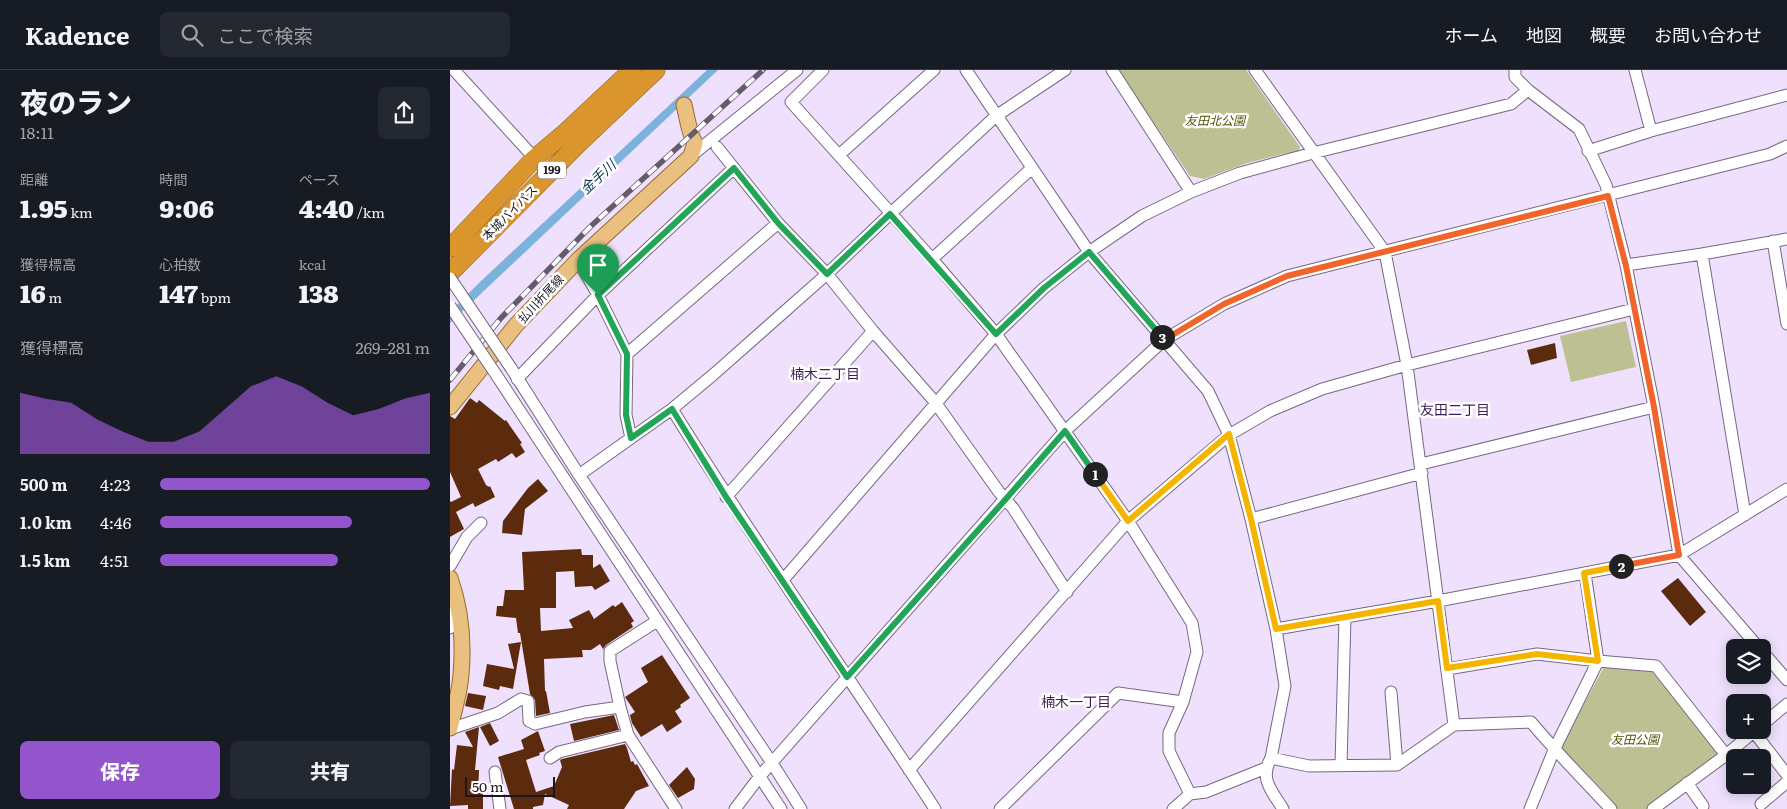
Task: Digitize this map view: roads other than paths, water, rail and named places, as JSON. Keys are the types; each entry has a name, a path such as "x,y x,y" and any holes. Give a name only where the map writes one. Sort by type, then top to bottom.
{"highway":[{"name":"本城バイパス","path":"450,248 534,159 632,70"},
{"name":"本城バイパス","path":"450,272 656,70"}],"main road":[{"path":"684,105 691,136 695,143 691,156"},
{"name":"払川折尾線","path":"450,407 516,325 578,260 691,156"},
{"path":"450,728 461,675 462,626 451,581"}],"street":[{"path":"454,70 548,174"},
{"path":"691,156 797,70"},
{"path":"823,70 791,102 996,334 1128,521 1192,623 1198,652 1183,702 1169,733 1169,751 1190,794"},
{"path":"839,155 934,70"},
{"path":"966,70 1089,252 1208,391 1229,434 1276,629 1285,686 1268,763 1266,782 1283,809"},
{"path":"579,475 672,409 827,274 996,116 1066,70"},
{"path":"1112,70 1191,192"},
{"path":"1255,70 1385,252 1407,365 1454,725"},
{"path":"1515,70 1515,77 1528,90 1579,129 1606,185 1626,266 1654,407 1679,555 1751,639"},
{"path":"1635,70 1650,131"},
{"path":"783,580 935,402 996,334 1044,288 1089,252 1142,216 1191,192 1240,172 1511,104 1528,90"},
{"path":"1588,151 1650,131 1787,94"},
{"path":"735,809 760,776 1065,431 1164,340 1224,304 1287,276 1770,154 1787,146"},
{"path":"717,147 778,223 827,274 873,331 935,402 1005,500 1013,508 1067,592"},
{"path":"517,379 598,295 734,168"},
{"path":"932,260 1032,168"},
{"path":"627,354 778,223"},
{"path":"1626,266 1787,239"},
{"path":"1773,241 1787,324"},
{"path":"1702,254 1745,515"},
{"path":"578,260 598,295 627,354 626,415 631,438"},
{"path":"450,278 801,809"},
{"path":"450,306 781,809"},
{"path":"909,770 1128,521 1229,434 1270,411 1322,389 1407,365 1634,309"},
{"path":"726,497 873,331"},
{"path":"1251,519 1421,468 1654,407"},
{"path":"672,409 726,497 935,809"},
{"path":"1276,629 1438,601 1679,555 1787,489"},
{"path":"450,566 467,537 481,523"},
{"path":"1530,809 1554,750 1598,661 1584,573"},
{"path":"450,628 451,581"},
{"path":"1341,765 1345,617"},
{"path":"657,621 610,650 610,660 628,735 676,809"},
{"path":"1447,668 1537,654 1656,666 1726,755 1653,809"},
{"path":"1771,661 1787,680"},
{"path":"1391,692 1397,765"},
{"path":"1000,809 1118,693 1183,702"},
{"path":"450,728 498,712 520,699 528,701 529,721 535,724 585,712 620,707"},
{"path":"1771,717 1787,704"},
{"path":"1176,808 1190,794 1206,792 1268,763 1309,766 1397,765 1454,725 1531,722 1554,750 1577,771 1611,809"},
{"path":"550,758 559,752 628,735"},
{"path":"1733,749 1745,739"},
{"path":"1764,739 1787,775"},
{"path":"495,772 500,809"},
{"path":"1761,804 1787,782"},
{"path":"1687,783 1703,806"}],"water":[{"name":"金手川","path":"707,70 718,70 450,323 450,312 481,281"}],"railway":[{"path":"450,380 501,318 591,226 763,70"}],"district":[{"name":"楠木二丁目","path":"825,374"},
{"name":"友田二丁目","path":"1455,410"},
{"name":"楠木一丁目","path":"1076,702"}],"park label":[{"name":"友田北公園","path":"1215,121"},
{"name":"友田公園","path":"1635,740"}]}
